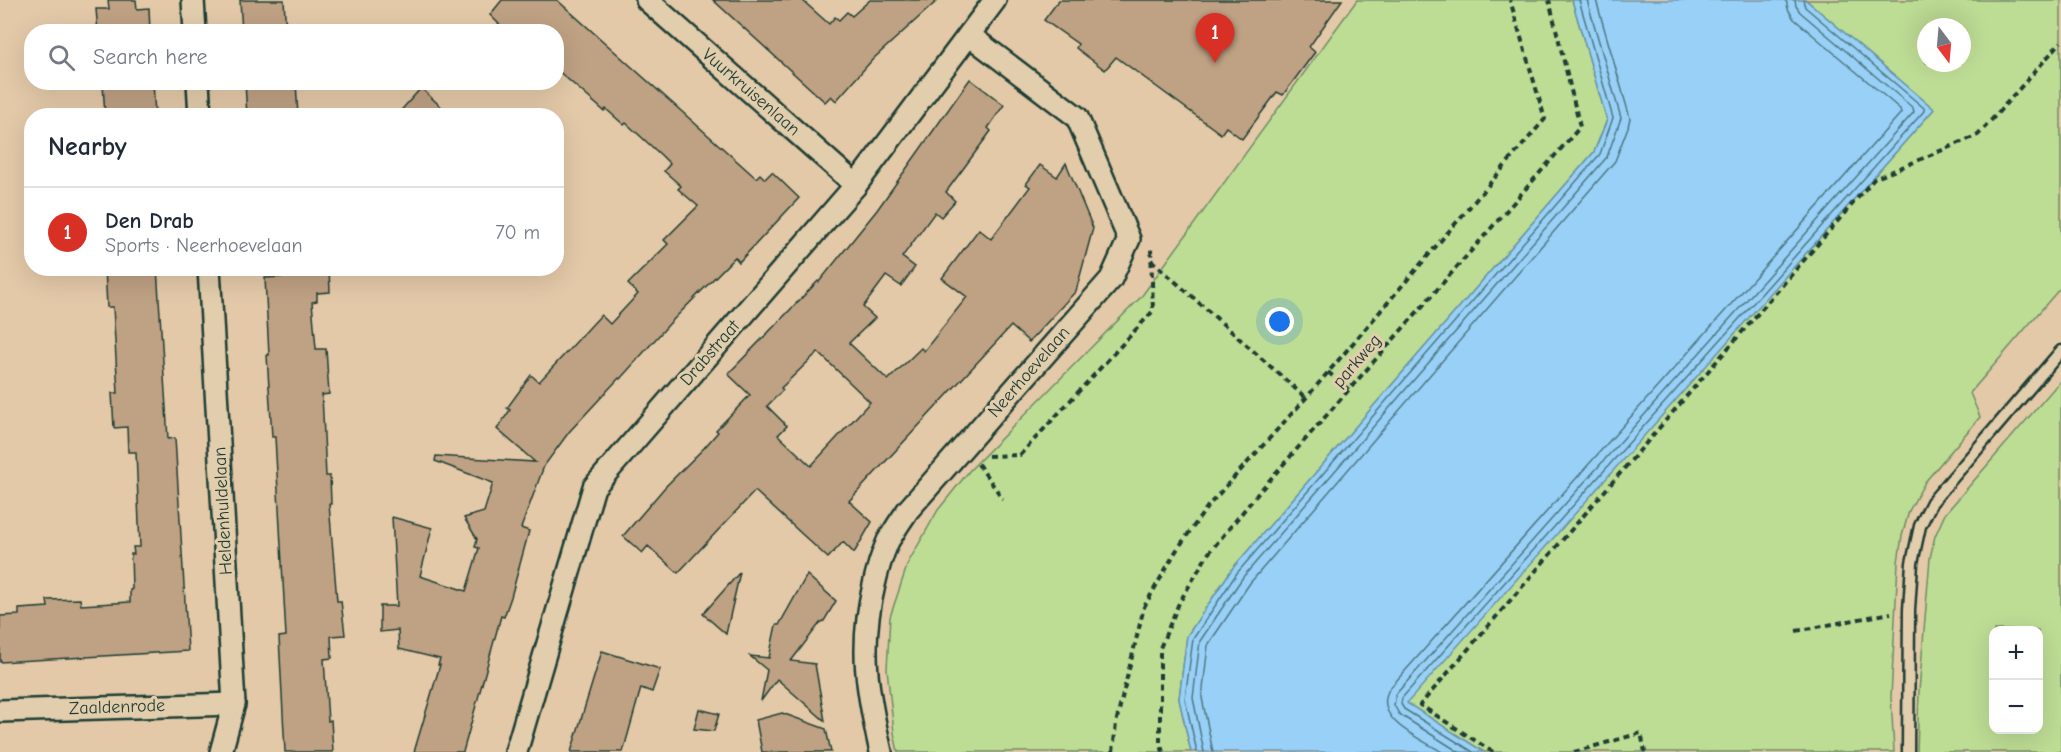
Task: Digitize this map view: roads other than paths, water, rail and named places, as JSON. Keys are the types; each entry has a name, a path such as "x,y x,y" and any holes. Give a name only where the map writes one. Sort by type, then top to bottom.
{"street":[{"path":"193,0 194,24"},
{"name":"Vuurkruisenlaan","path":"647,0 856,185"},
{"name":"Drabstraat","path":"516,752 594,487 856,185 995,0"},
{"name":"Neerhoevelaan","path":"881,752 868,697 864,651 868,609 888,542 908,510 963,457 1111,279 1129,239 1077,117 969,35"},
{"path":"198,90 200,108"},
{"name":"Heldenhuldelaan","path":"209,276 234,704 221,752"},
{"name":"Zaaldenrode","path":"0,711 234,704"}],"lane":[{"path":"1908,752 1912,562 1920,526 1932,502 2061,351"}],"water":[{"path":"1572,0 1806,0 1934,109 1407,703 1484,752 1191,752 1179,699 1187,636 1232,569 1594,152 1607,120"}],"place":[{"name":"Den Drab","path":"1215,63"}]}
